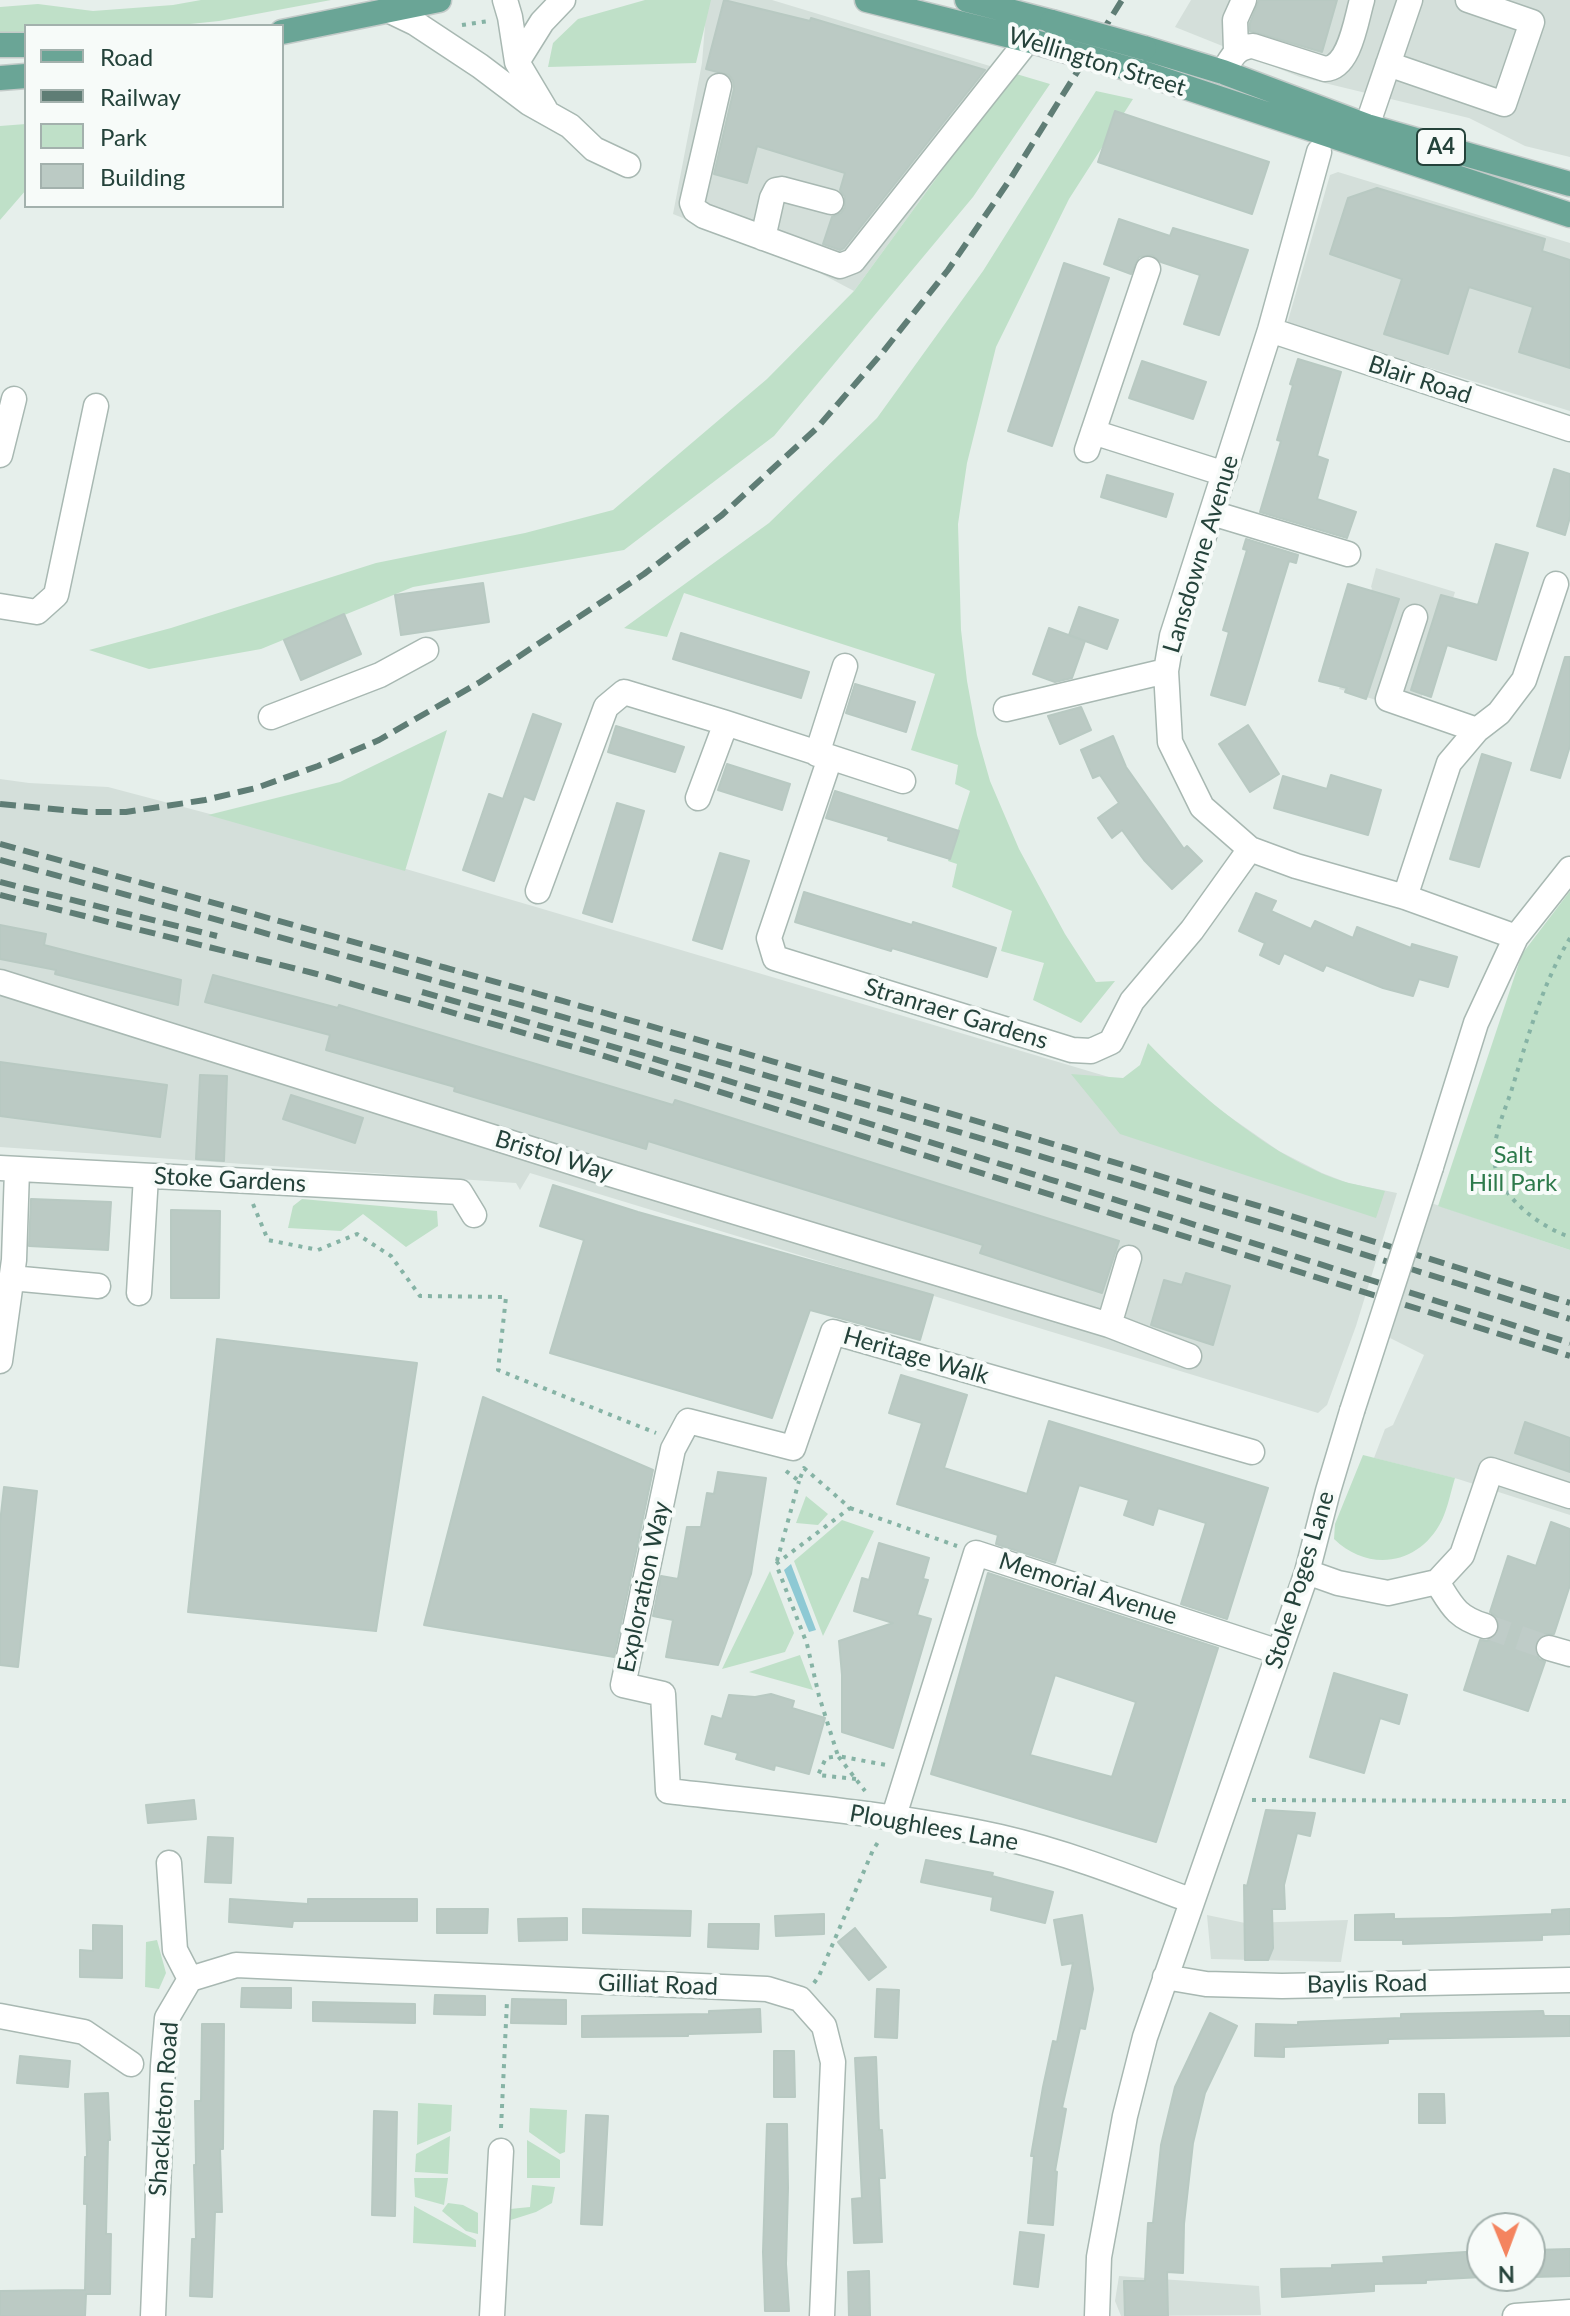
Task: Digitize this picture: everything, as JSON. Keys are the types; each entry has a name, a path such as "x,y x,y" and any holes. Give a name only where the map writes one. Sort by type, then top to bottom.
{"main road":[{"path":"284,32 439,0"},
{"name":"Wellington Street","path":"867,0 1032,41 1223,72 1367,126"},
{"name":"Wellington Street","path":"967,0 1052,22 1322,143"},
{"path":"0,45 24,45"},
{"path":"0,78 24,76"},
{"name":"A4","path":"1367,126 1570,184"},
{"name":"A4","path":"1322,143 1570,215"}],"street":[{"path":"505,0 517,62 546,111"},
{"path":"517,62 542,22 563,0"},
{"path":"1223,72 1236,50 1235,20 1244,0"},
{"path":"1236,50 1253,46 1325,69 1332,68 1339,64 1348,50 1362,0"},
{"path":"1367,126 1410,0"},
{"path":"1388,64 1504,104 1532,22 1468,0"},
{"path":"390,11 415,23 529,103 570,126 594,149 628,165"},
{"path":"719,86 692,203 695,210 840,266 853,261 1032,41"},
{"name":"Lansdowne Avenue","path":"1322,143 1270,330 1172,636 1166,671 1170,742 1202,807 1250,849 1296,866 1405,897 1516,937"},
{"path":"763,238 776,190 831,202"},
{"path":"1148,269 1090,441 1225,474"},
{"name":"Blair Road","path":"1270,330 1570,429"},
{"path":"0,455 14,399"},
{"path":"0,606 37,612 56,595 96,406"},
{"path":"1212,513 1348,554"},
{"path":"1405,897 1449,763 1477,730 1499,713 1524,680 1555,620 1556,584"},
{"path":"1415,617 1388,699 1399,708 1477,730"},
{"path":"271,717 380,675 426,650"},
{"path":"824,756 845,666"},
{"path":"1006,709 1166,671"},
{"path":"538,891 606,707 624,692 903,781"},
{"path":"698,798 726,723"},
{"name":"Stranraer Gardens","path":"824,756 769,938 775,958 1072,1050 1091,1051 1111,1042 1132,1001 1192,930 1250,849"},
{"name":"Stoke Poges Lane","path":"1097,2316 1099,2257 1125,2116 1145,2037 1307,1572 1352,1411 1476,1023 1516,937 1570,869"},
{"name":"Bristol Way","path":"0,982 597,1170 1109,1325 1189,1356"},
{"path":"0,1361 14,1260 8,1169"},
{"name":"Stoke Gardens","path":"8,1169 460,1192 474,1215"},
{"path":"139,1293 146,1176"},
{"path":"1109,1325 1129,1258"},
{"path":"11,1278 98,1286"},
{"name":"Heritage Walk","path":"673,1449 688,1421 793,1448 833,1332 1252,1452"},
{"name":"Exploration Way","path":"668,1791 663,1694 623,1685 673,1449"},
{"path":"1307,1572 1338,1583 1388,1593 1437,1582 1462,1555 1491,1470 1570,1496"},
{"name":"Memorial Avenue","path":"894,1816 976,1553 1279,1652"},
{"path":"1437,1582 1455,1612 1485,1626"},
{"name":"Ploughlees Lane","path":"668,1791 894,1816 1002,1838 1072,1857 1192,1901"},
{"path":"169,1863 175,1950 190,1979"},
{"name":"Gilliat Road","path":"190,1979 236,1965 767,1989 800,1999"},
{"name":"Baylis Road","path":"1165,1977 1206,1984 1282,1986 1570,1980"},
{"name":"Shackleton Road","path":"153,2316 167,2018 190,1979"},
{"path":"800,1999 824,2026 833,2062 822,2316"},
{"path":"0,2016 84,2032 131,2064"},
{"path":"492,2316 501,2151"},
{"path":"1515,2316 1570,2312"}],"path":[{"path":"1570,938 1555,963 1517,1073 1498,1130 1494,1159 1505,1193 1528,1214 1570,1237"},
{"path":"776,1564 799,1481"},
{"path":"850,1508 976,1553"},
{"path":"1227,1798 1570,1801"},
{"path":"800,1999 819,1976 873,1850 894,1816"},
{"path":"501,2151 508,1979"}],"shaded area":[{"path":"707,0 772,0 1013,73 854,291 818,272 673,214 702,63"},
{"path":"1191,0 1570,0 1570,157 1525,146 1469,118 1300,77 1175,27"},
{"path":"1338,172 1570,243 1570,411 1287,324 1330,175"},
{"path":"1376,568 1455,592 1417,712 1339,689"},
{"path":"0,779 108,787 293,836 536,907 1220,1110 1279,1151 1322,1173 1348,1183 1397,1193 1356,1326 1327,1405 1318,1413 530,1173 520,1190 516,1183 0,1147"},
{"path":"1431,1203 1570,1250 1570,1515 1458,1479 1374,1458 1385,1429 1393,1425 1424,1355 1390,1338"},
{"path":"1207,1915 1245,1923 1348,1920 1341,1962 1211,1959"},
{"path":"1119,2276 1259,2286 1261,2315 1121,2316 1115,2301"}],"green space":[{"path":"201,0 331,0 190,24 24,24 24,37 0,37 0,7 38,4 93,11"},
{"path":"645,0 711,0 696,63 548,67 553,43 578,19"},
{"path":"1013,73 1050,84 973,197 774,436 624,550 413,587 261,649 149,669 89,650 171,628 376,563 525,533 613,510 767,379 854,291"},
{"path":"1096,91 1133,99 1069,199 996,347 967,463 958,524 961,630 967,681 990,781 1019,849 1065,934 1096,982 1115,981 1081,1023 1033,1000 1044,963 1001,951 1012,911 952,887 957,864 948,861 970,791 955,784 958,765 911,750 935,674 684,593 667,637 624,628 769,523 877,418 983,271"},
{"path":"24,124 24,192 0,220 0,126"},
{"path":"447,730 405,871 208,815 340,782"},
{"name":"Salt Hill Park","path":"1570,891 1570,1250 1438,1206 1522,954"},
{"path":"1148,1043 1215,1105 1267,1144 1322,1173 1385,1191 1376,1218 1120,1134 1071,1074 1123,1078 1140,1065"},
{"path":"302,1199 437,1211 438,1226 406,1247 363,1214 341,1231 288,1228 293,1206"},
{"path":"1363,1455 1455,1478 1442,1520 1421,1547 1407,1555 1378,1560 1363,1557 1334,1539 1335,1524"},
{"path":"806,1496 828,1514 818,1525 796,1523"},
{"path":"842,1520 874,1531 823,1636 794,1561"},
{"path":"770,1571 794,1633 785,1652 722,1669"},
{"path":"800,1655 813,1690 749,1672"},
{"path":"157,1940 166,1973 159,1989 145,1987 146,1942"},
{"path":"418,2103 452,2105 451,2131 417,2145"},
{"path":"530,2108 567,2110 565,2152 560,2154 529,2132"},
{"path":"450,2136 448,2174 415,2172 416,2154"},
{"path":"527,2140 560,2160 560,2178 527,2178"},
{"path":"414,2178 448,2178 444,2205 415,2197"},
{"path":"532,2185 555,2187 552,2203 536,2212 495,2225 500,2210 530,2207"},
{"path":"448,2203 463,2205 478,2213 478,2234 466,2231 442,2211"},
{"path":"414,2206 476,2240 476,2247 413,2243"}],"water":[{"path":"791,1564 816,1630 809,1632 784,1570"}],"building":[{"path":"724,0 810,21 811,18 985,70 840,250 823,244 832,217 845,207 845,197 840,190 845,173 757,146 747,183 714,174 734,89 729,75 706,69"},
{"path":"1259,0 1337,0 1322,52 1250,31"},
{"path":"1115,111 1269,162 1252,214 1098,162"},
{"path":"1377,188 1545,239 1542,251 1570,260 1570,368 1519,352 1533,307 1469,287 1448,354 1384,334 1402,279 1330,254 1348,198"},
{"path":"1119,219 1170,236 1173,228 1248,250 1219,335 1184,324 1200,275 1161,262 1152,255 1139,257 1131,274 1104,264"},
{"path":"1064,263 1109,278 1052,446 1008,431"},
{"path":"1298,359 1341,372 1317,456 1328,460 1317,499 1356,512 1347,538 1260,512 1281,441 1277,440"},
{"path":"1142,361 1206,382 1193,419 1129,398"},
{"path":"1554,469 1570,474 1570,517 1565,535 1537,526"},
{"path":"1107,475 1173,494 1166,517 1101,497"},
{"path":"1246,539 1298,555 1296,563 1289,561 1245,705 1211,695 1229,632 1223,630 1247,550 1243,549"},
{"path":"1496,544 1528,553 1496,660 1447,645 1431,697 1411,690 1441,595 1478,605"},
{"path":"483,583 489,622 401,635 395,595"},
{"path":"1348,584 1399,599 1366,699 1345,692 1347,688 1319,681"},
{"path":"1079,607 1118,620 1107,649 1069,635"},
{"path":"344,614 361,654 301,680 284,640"},
{"path":"1049,628 1085,641 1072,678 1055,682 1033,674"},
{"path":"681,633 809,672 801,698 673,659"},
{"path":"1565,657 1570,657 1570,746 1560,778 1531,770"},
{"path":"855,684 915,702 906,732 846,713"},
{"path":"1081,707 1091,730 1060,744 1048,716"},
{"path":"533,714 561,724 534,800 524,796 494,881 463,870 489,794 503,799"},
{"path":"1248,725 1279,774 1250,792 1219,744"},
{"path":"616,726 684,747 675,772 608,752"},
{"path":"1113,736 1126,767 1184,849 1187,846 1202,861 1172,889 1144,860 1122,830 1112,838 1098,818 1119,803 1100,775 1093,778 1081,750"},
{"path":"1482,754 1511,763 1479,867 1450,859"},
{"path":"727,764 790,784 782,810 718,790"},
{"path":"1331,775 1381,790 1368,835 1274,808 1283,776 1327,789"},
{"path":"835,791 959,831 950,859 826,818"},
{"path":"617,803 644,811 612,922 583,913"},
{"path":"720,853 749,861 722,949 693,940"},
{"path":"804,892 996,948 987,977 795,922"},
{"path":"1256,893 1276,901 1271,911 1311,929 1315,921 1353,938 1357,927 1411,948 1412,944 1457,957 1448,987 1419,979 1413,996 1383,988 1326,965 1323,971 1284,953 1279,964 1260,955 1265,943 1239,931"},
{"path":"0,925 46,934 44,945 181,980 178,1005 55,974 56,970 0,959"},
{"path":"213,975 338,1008 339,1005 673,1105 675,1100 1119,1241 1102,1293 980,1253 983,1245 648,1141 646,1149 454,1091 455,1087 326,1050 330,1035 205,1002"},
{"path":"0,1062 167,1085 160,1137 0,1116"},
{"path":"200,1075 227,1076 224,1161 196,1159"},
{"path":"291,1095 363,1118 355,1143 283,1119"},
{"path":"553,1185 933,1295 920,1340 810,1310 772,1418 550,1353 584,1240 540,1226"},
{"path":"31,1199 111,1202 108,1250 29,1246"},
{"path":"171,1210 220,1211 219,1298 171,1298"},
{"path":"1186,1273 1230,1286 1213,1345 1151,1325 1164,1280 1182,1285"},
{"path":"217,1339 417,1363 376,1631 188,1612"},
{"path":"901,1375 967,1395 944,1468 1027,1494 1049,1421 1268,1488 1227,1619 1181,1604 1206,1523 1158,1508 1153,1525 1124,1515 1129,1500 1079,1485 1055,1563 996,1544 998,1535 897,1504 922,1423 889,1413"},
{"path":"483,1397 653,1470 614,1657 424,1625"},
{"path":"1525,1422 1570,1438 1570,1472 1515,1453"},
{"path":"718,1472 766,1478 751,1574 718,1665 666,1657 673,1620 653,1616 661,1576 678,1579 687,1527 701,1527 707,1493 714,1494"},
{"path":"4,1487 37,1491 18,1667 0,1665 0,1523"},
{"path":"1551,1522 1570,1529 1570,1585 1554,1634 1545,1634 1535,1643 1535,1652 1545,1662 1528,1711 1464,1690 1480,1640 1494,1638 1499,1630 1497,1617 1490,1612 1508,1556 1536,1566"},
{"path":"879,1543 929,1558 923,1579 928,1580 917,1615 931,1619 893,1748 842,1732 839,1641 893,1623 854,1611 862,1578 869,1580"},
{"path":"988,1573 1218,1648 1156,1842 931,1774","holes":["1055,1675 1136,1702 1112,1777 1030,1755"]},
{"path":"1334,1673 1407,1695 1399,1724 1380,1718 1364,1773 1310,1757"},
{"path":"771,1694 794,1701 792,1708 825,1718 809,1774 775,1765 774,1770 736,1759 738,1753 705,1744 712,1716 722,1719 729,1695 755,1697"},
{"path":"194,1800 196,1819 148,1823 146,1805"},
{"path":"1266,1810 1315,1813 1310,1836 1297,1833 1284,1885 1285,1909 1272,1909 1273,1948 1268,1960 1245,1960 1244,1885 1247,1886"},
{"path":"208,1837 233,1838 231,1883 205,1882"},
{"path":"926,1860 993,1873 992,1876 1053,1892 1045,1923 991,1910 993,1897 921,1882"},
{"path":"230,1899 308,1904 308,1899 417,1899 417,1921 293,1921 292,1927 229,1922"},
{"path":"437,1909 488,1909 487,1933 437,1933"},
{"path":"583,1909 691,1911 690,1936 583,1933"},
{"path":"1570,1909 1570,1934 1542,1935 1542,1940 1403,1944 1403,1940 1355,1940 1355,1915 1394,1914 1394,1919 1451,1918 1552,1914 1552,1910"},
{"path":"824,1914 824,1934 776,1936 775,1916"},
{"path":"1082,1915 1093,1989 1085,2029 1080,2028 1062,2108 1066,2109 1055,2171 1053,2225 1028,2223 1034,2156 1031,2156 1053,2041 1057,2042 1073,1963 1062,1965 1054,1920"},
{"path":"567,1918 567,1940 519,1941 518,1919"},
{"path":"709,1924 759,1924 758,1949 708,1947"},
{"path":"93,1925 122,1926 122,1978 80,1977 80,1950 93,1951"},
{"path":"855,1928 886,1967 869,1980 838,1942"},
{"path":"242,1988 291,1988 291,2008 241,2007"},
{"path":"877,1989 899,1990 897,2038 875,2037"},
{"path":"435,1995 485,1996 485,2015 434,2014"},
{"path":"512,1999 566,2000 566,2024 511,2023"},
{"path":"313,2002 415,2004 415,2023 313,2021"},
{"path":"760,2009 761,2032 582,2037 582,2016 709,2014 709,2011"},
{"path":"1543,2011 1544,2016 1570,2016 1570,2036 1388,2039 1388,2043 1284,2047 1284,2057 1255,2056 1256,2024 1298,2025 1298,2022 1401,2018 1401,2014"},
{"path":"1210,2013 1237,2026 1205,2093 1193,2143 1184,2224 1183,2273 1167,2272 1168,2316 1125,2316 1124,2281 1145,2281 1148,2223 1153,2223 1161,2145 1175,2087"},
{"path":"202,2024 224,2024 223,2149 220,2149 222,2212 215,2212 212,2297 190,2296 192,2239 196,2239 195,2101 201,2101"},
{"path":"774,2051 794,2051 795,2097 774,2097"},
{"path":"20,2056 70,2061 68,2087 17,2083"},
{"path":"876,2057 879,2130 882,2130 885,2178 879,2178 882,2242 854,2243 852,2199 862,2198 855,2058"},
{"path":"108,2093 110,2140 106,2234 111,2234 110,2294 86,2294 85,2316 0,2316 0,2291 85,2290 85,2094"},
{"path":"1419,2094 1444,2094 1445,2123 1419,2123"},
{"path":"374,2111 397,2112 395,2216 372,2215"},
{"path":"586,2115 608,2116 602,2225 581,2224"},
{"path":"767,2124 787,2124 786,2264 789,2311 765,2311 763,2252"},
{"path":"1020,2232 1044,2235 1038,2287 1014,2284"},
{"path":"1570,2249 1570,2276 1546,2277 1546,2250"},
{"path":"1466,2252 1466,2278 1426,2280 1426,2283 1374,2284 1374,2291 1282,2297 1281,2269 1384,2263 1383,2257"},
{"path":"869,2271 870,2316 849,2316 848,2272"}],"tunnel":[{"path":"1485,1626 1549,1648"}],"railway":[{"path":"0,804 86,812 126,812 205,800 256,788 318,766 379,740 480,682 644,574 722,515 817,428 882,353 948,270 1011,178 1122,0"},
{"path":"0,844 787,1066 1179,1182 1570,1303"},
{"path":"0,860 787,1082 1179,1198 1570,1319"},
{"path":"0,882 217,936"},
{"path":"0,895 313,973 598,1054 1570,1356"},
{"path":"422,992 854,1119 1570,1343"}]}
